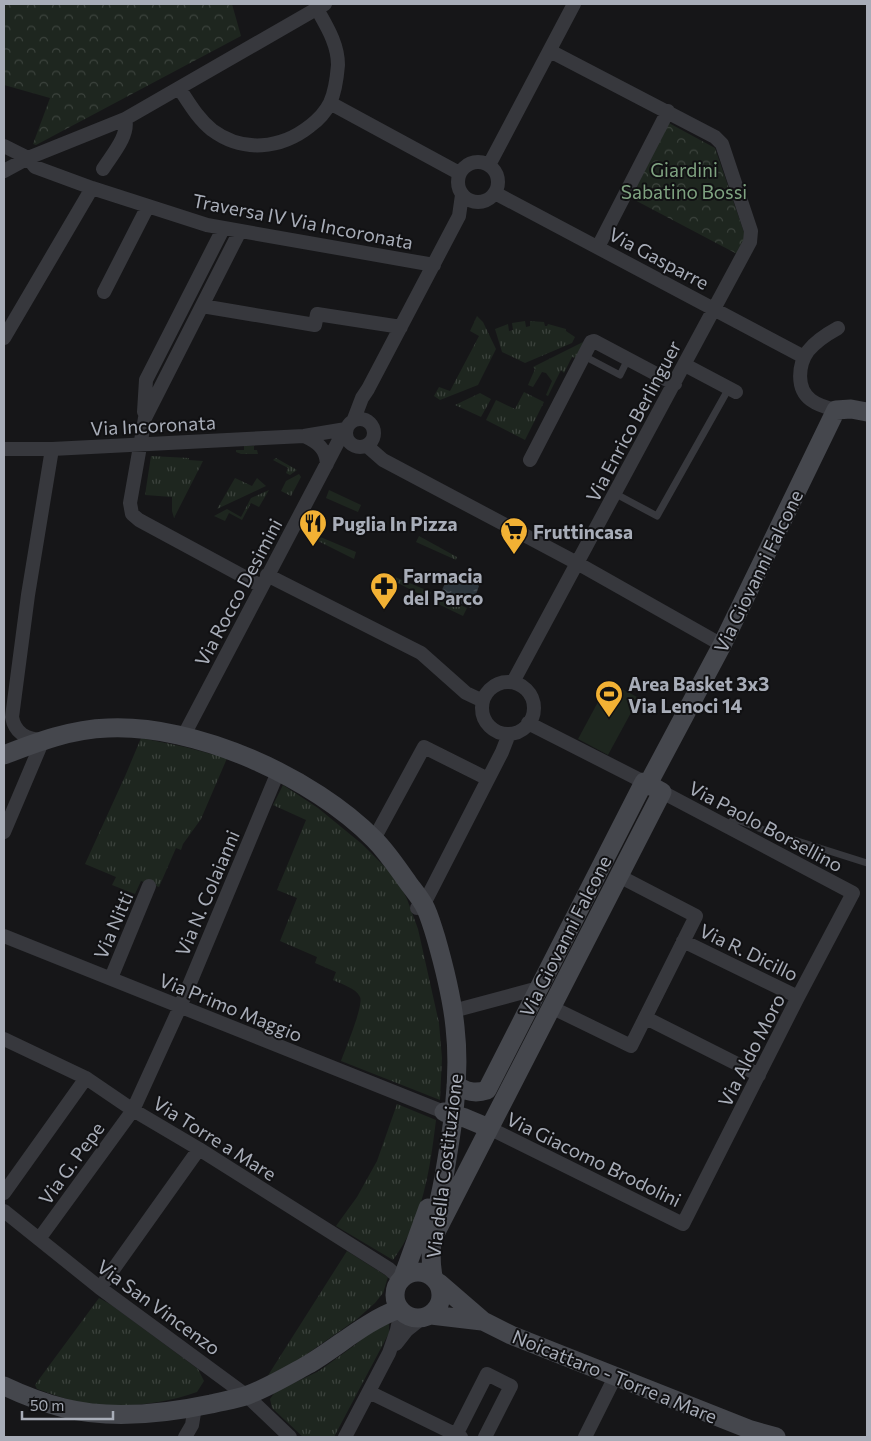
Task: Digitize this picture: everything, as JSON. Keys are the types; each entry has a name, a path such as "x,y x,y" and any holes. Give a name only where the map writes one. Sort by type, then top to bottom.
{"street":[{"path":"490,165 574,4"},
{"path":"4,171 28,158 125,119 321,6 336,46 338,64 336,83 330,103 317,120 299,134 279,143 261,146 245,145 213,130 199,117 179,88"},
{"name":"Via Enrico Berlinguer","path":"513,682 675,384 750,242 752,230 722,144 715,137 550,51"},
{"path":"330,103 460,173"},
{"path":"598,247 668,111"},
{"path":"103,169 124,134 125,119"},
{"name":"Traversa IV Via Incoronata","path":"4,146 28,158 35,167 92,188 223,229 434,265"},
{"path":"353,435 362,398 460,216 471,206 485,201 495,193 498,187 497,175 490,165 484,162 472,162 463,168 460,173 458,185 462,196 460,216"},
{"path":"4,338 92,188"},
{"name":"Via Gasparre","path":"495,193 804,357"},
{"path":"462,196 478,203"},
{"path":"104,292 148,206"},
{"path":"145,418 146,380 223,229"},
{"path":"240,232 145,418 130,503 132,514 139,520 421,653 466,692 483,700"},
{"path":"202,306 315,324 317,314 401,327"},
{"path":"838,328 826,334 804,357 800,376 803,392 812,401 824,407 836,410 851,409 867,412"},
{"path":"530,460 591,342 594,341 675,384"},
{"path":"685,365 732,390"},
{"path":"353,435 373,438 368,405 368,389"},
{"name":"Via Giovanni Falcone","path":"454,1115 481,1106 488,1087 537,991 651,786 836,410"},
{"path":"353,435 363,419 371,424"},
{"path":"353,435 383,460 577,563 722,645"},
{"name":"Via Incoronata","path":"4,449 52,449 353,435"},
{"name":"Via Rocco Desimini","path":"184,735 326,465 343,451 353,435"},
{"path":"304,436 313,440 324,450 326,465"},
{"path":"4,832 43,740 34,740 20,733 12,718 28,595 52,449"},
{"path":"513,682 521,685 532,698 534,707 532,716 523,728 509,734 501,733 493,729 484,717 482,709 483,700 491,688 498,684 513,682"},
{"path":"4,729 12,718"},
{"name":"Via Paolo Borsellino","path":"528,723 853,893"},
{"name":"Via della Costituzione","path":"4,755 43,740 72,733 108,728 139,729 184,735 252,758 318,795 348,816 374,839 399,870 420,906 435,970 447,1042 446,1079 454,1115 424,1223 401,1279"},
{"path":"420,906 427,898 502,752 509,734"},
{"path":"374,839 424,747 488,779"},
{"name":"Via N. Colaianni","path":"133,1110 180,1007 278,772"},
{"path":"433,1238 619,876 651,786"},
{"path":"551,1007 631,1046 646,1018 696,916 619,876"},
{"name":"Via Nitti","path":"111,978 149,886"},
{"name":"Via Aldo Moro","path":"684,1224 798,997 853,893"},
{"name":"Via della Costituzione","path":"420,906 427,910 440,952 453,1011 457,1050 454,1115 430,1252 436,1280"},
{"name":"Via Primo Maggio","path":"4,936 454,1115"},
{"name":"Via R. Dicillo","path":"683,941 798,997"},
{"path":"453,1011 531,990 537,991"},
{"path":"646,1018 759,1075"},
{"name":"Via Torre a Mare","path":"4,1039 86,1078 133,1110 199,1149 389,1269 401,1279"},
{"path":"4,1193 86,1078"},
{"path":"456,1085 466,1091 480,1093 488,1087 506,1094"},
{"name":"Via G. Pepe","path":"39,1239 133,1110"},
{"path":"454,1115 489,1128"},
{"name":"Via Giacomo Brodolini","path":"489,1128 684,1224"},
{"path":"100,1288 199,1149"},
{"name":"Via San Vincenzo","path":"4,1211 100,1288 247,1396 290,1437"},
{"path":"390,1353 408,1330 436,1310 442,1297 436,1280 427,1273 415,1272 401,1279 395,1298 400,1310 407,1316 426,1317"},
{"name":"Noicattaro - Torre a Mare","path":"436,1280 483,1321 511,1335 751,1430 776,1437"},
{"path":"345,1437 390,1353 398,1330 400,1310"},
{"path":"4,1386 65,1408 109,1414 167,1412 195,1407 247,1396 308,1364 375,1319 400,1310"},
{"name":"Noicattaro - Torre a Mare","path":"426,1317 483,1321"},
{"path":"369,1392 458,1436 487,1374 511,1386 485,1437"},
{"path":"585,1437 615,1377"},
{"path":"185,1437 192,1425 195,1407"}],"lane":[{"path":"616,494 657,516 732,390"},
{"path":"728,826 732,821 740,821 769,832 867,862"}],"green space":[{"path":"4,4 232,4 241,36 36,145 33,144 50,98 4,85"},
{"name":"Giardini Sabatino Bossi","path":"667,122 715,148 746,238 737,254 629,197"},
{"path":"477,316 483,322 496,349 478,385 440,400 434,396 439,387 450,391 479,336 470,331"},
{"path":"525,321 526,327 530,326 530,321 544,322 545,326 548,324 566,329 575,337 572,343 525,363 502,352 495,329 508,324 509,331 513,330 512,323"},
{"path":"585,341 576,358 572,357 564,373 561,370 548,396 546,395 552,381 546,373 542,372 533,387 528,385 535,369 533,367"},
{"path":"524,392 544,402 525,440 486,420 496,400 515,409"},
{"path":"480,393 491,399 481,417 455,405"},
{"path":"244,446 254,446 254,450 257,450 258,454 241,454 236,452 236,450 244,450"},
{"path":"151,456 189,458 189,460 203,461 174,518 172,497 145,495"},
{"path":"276,458 297,470 290,475 286,473 288,468 273,460"},
{"path":"299,474 301,477 291,496 281,491 286,481"},
{"path":"235,478 252,486 257,478 266,486 217,509"},
{"path":"269,490 259,507 251,503 242,520 229,513 225,521 214,516 227,509 241,517 251,498"},
{"path":"329,490 361,505 358,512 326,498"},
{"path":"318,536 356,552 354,559 316,540"},
{"path":"419,536 457,557 456,560 416,542"},
{"path":"395,577 431,592 429,599 394,581"},
{"path":"440,596 467,608 463,616 438,604"},
{"name":"Area Basket 3x3 Via Lenoci 14","path":"607,681 639,698 608,755 578,739 606,687"},
{"path":"141,738 215,755 217,753 228,756 201,819 183,844 181,850 176,848 159,887 141,881 135,894 112,885 116,877 85,864"},
{"path":"283,785 318,808 362,844 397,879 407,899 418,929 439,1023 442,1058 440,1100 341,1061 357,1018 360,997 352,989 333,980 336,972 315,963 317,957 280,941 297,898 277,890 306,820 273,805"},
{"path":"397,1104 436,1120 424,1193 412,1228 393,1260 336,1226 357,1197 377,1161"},
{"path":"347,1251 388,1277 383,1293 357,1319 294,1363 267,1377"},
{"path":"99,1298 110,1304 198,1369 204,1381 197,1392 152,1403 120,1406 89,1404 37,1389 35,1385 37,1382"},
{"path":"385,1322 389,1324 389,1333 334,1437 303,1437 272,1408 270,1399 275,1392 319,1371 355,1345 377,1325"}],"water":[{"path":"455,572 468,575 479,586 471,608 440,594 450,573"}],"place":[{"name":"Puglia In Pizza","path":"313,547"},
{"name":"Fruttincasa","path":"514,555"},
{"name":"Farmacia del Parco","path":"384,610"},
{"name":"Area Basket 3x3 Via Lenoci 14","path":"609,718"}]}
